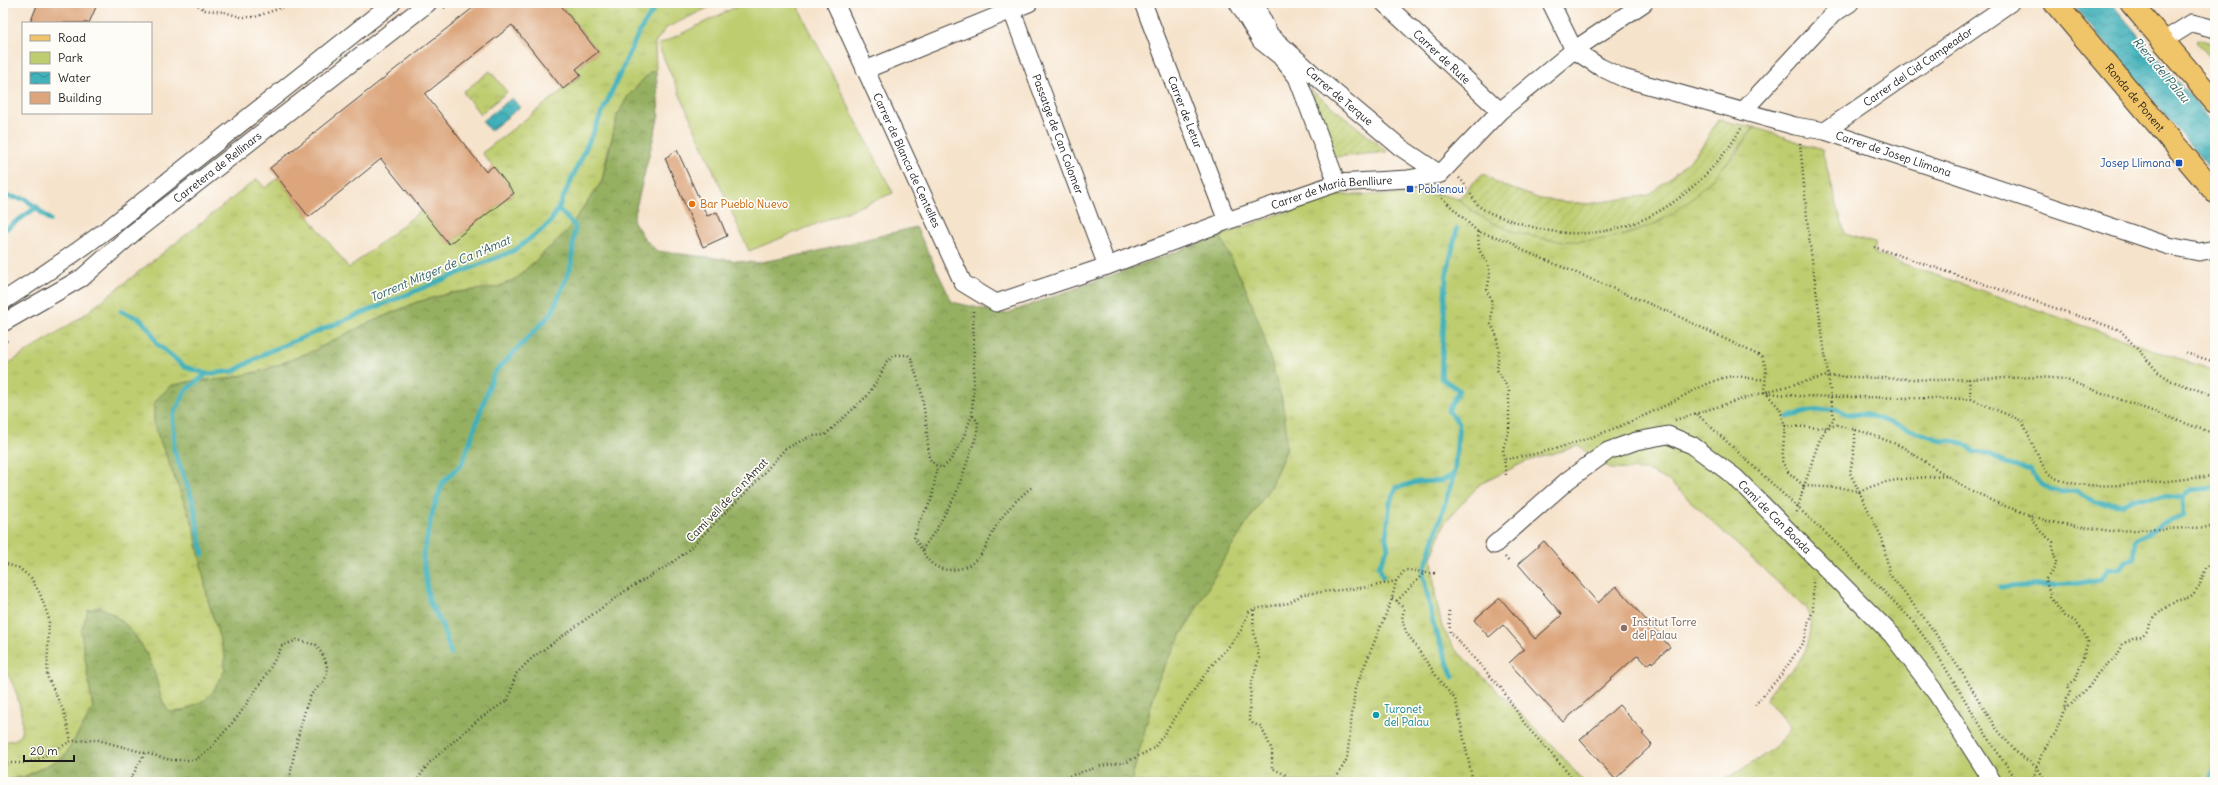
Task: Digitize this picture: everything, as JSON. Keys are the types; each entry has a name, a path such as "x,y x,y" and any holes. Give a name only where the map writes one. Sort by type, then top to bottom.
{"main road":[{"name":"Ronda de Ponent","path":"2055,3 2215,192"},
{"path":"2140,8 2163,41 2215,102"}],"street":[{"name":"Carretera de Rellinars","path":"3,301 47,273 65,258 113,225 392,3"},
{"name":"Carretera de Rellinars","path":"3,323 82,277 133,233 428,3"},
{"name":"Carrer de Blanca de Centelles","path":"835,3 963,283"},
{"path":"865,70 1010,6 1028,3"},
{"name":"Carrer de Letur","path":"1143,3 1227,221"},
{"name":"Carrer de Terque","path":"1238,3 1261,41 1280,56 1297,77 1337,182"},
{"name":"Carrer de Terque","path":"1257,3 1260,15 1270,35 1400,147 1443,171"},
{"name":"Carrer de Rute","path":"1384,3 1500,111"},
{"path":"1551,3 1574,50"},
{"path":"1443,171 1500,111 1574,50 1644,3"},
{"path":"1744,117 1833,14 1850,3"},
{"name":"Carrer del Cid Campeador","path":"1825,131 2010,3"},
{"name":"Passatge de Can Colomer","path":"1010,6 1107,266"},
{"path":"2163,41 2192,23 2215,29"},
{"name":"Carrer de Josep Llimona","path":"1574,50 1600,67 1623,78 1744,117 1825,131 2169,246 2199,252 2215,249"},
{"name":"Carrer de Marià Benlliure","path":"963,283 996,303 1107,266 1337,182 1408,179 1443,171"},
{"name":"Camí de Can Boada","path":"1494,545 1568,480 1608,451 1636,441 1668,435 1692,445 1735,477 1892,635 1915,664 1993,782"}],"path":[{"path":"195,3 204,10 224,12 241,18 255,17 294,3"},
{"path":"1744,117 1718,162 1698,183 1649,218 1624,227 1576,234 1534,228 1502,218 1479,206 1466,184 1443,171 1442,198 1478,232 1510,241 1522,250 1676,315 1751,350 1766,361 1765,392 1780,410 1785,426 1782,461 1787,471 1804,486 1843,488 1860,492 1876,483 1900,479 1948,476"},
{"path":"1799,138 1809,238 1827,376 1834,419 1837,425"},
{"path":"1478,232 1479,250 1488,264 1490,275 1487,291 1492,302 1491,324 1496,334 1499,350 1497,370 1509,390 1510,430 1503,449 1506,475"},
{"path":"1874,247 2120,330 2158,372 2178,384 2215,396"},
{"path":"963,283 973,300 974,372 972,415 962,441 950,461 942,468 938,467 932,499 920,520 914,538 931,564 942,570 950,571 965,566 981,554 1000,519 1014,502 1032,487"},
{"path":"2186,353 2215,362"},
{"name":"Camí vell de ca n'Amat","path":"416,782 428,764 479,719 508,700 516,674 532,658 628,589 669,565 686,552 760,478 785,449 811,436 825,435 860,403 880,376 886,362 896,355 908,355 911,358 920,390 926,422 929,458 938,467"},
{"path":"1505,459 1525,457 1617,428 1678,398 1727,377 1746,376 1756,380 1765,379"},
{"path":"1667,423 1765,392 1827,376 1937,380 2040,377 2064,379 2215,434"},
{"path":"1970,379 1971,399"},
{"path":"1765,392 1798,396 1831,395 1971,399 2022,421 2048,473 2057,478 2083,484 2148,484 2215,476"},
{"path":"923,550 947,512 962,479 977,434 978,422 972,415"},
{"path":"1791,533 1819,439 1825,428 1834,419"},
{"path":"1785,426 1825,428 1837,425 1901,446 1983,496 2050,522 2110,531 2215,527"},
{"path":"1855,430 1855,443 1850,473 1884,542 1890,575 1928,623 1963,674 1995,727 2016,752 2038,768 2046,782"},
{"path":"2029,514 2040,531 2054,542 2053,548 2056,557 2056,568 2045,580 2050,598 2065,616 2075,621 2084,632 2088,642 2076,679 2068,686 2070,694 2066,699 2064,710 2056,732 2042,753 2032,782"},
{"path":"2064,710 2089,687 2102,669 2116,658 2124,644 2133,638 2142,636 2149,629 2150,623 2162,610 2176,601 2191,597 2194,594 2199,587 2206,568 2215,558"},
{"path":"3,563 19,568 31,578 40,594 48,619 47,676 64,712 71,741"},
{"path":"1334,782 1346,759 1355,689 1392,599 1396,581 1405,570 1414,570 1424,574 1437,572"},
{"path":"1398,601 1424,574"},
{"path":"1755,705 1782,674 1805,639 1812,611 1813,576"},
{"path":"1059,782 1069,776 1100,766 1127,762 1154,748 1210,667 1231,644 1241,630 1249,612 1254,609 1289,603 1303,594 1369,587 1396,581"},
{"path":"1392,599 1398,601 1404,609 1402,619 1406,632 1442,684 1455,699 1473,782"},
{"path":"1254,609 1255,640 1259,658 1251,685 1249,719 1253,724 1261,726 1272,750 1272,768 1286,775 1291,782"},
{"path":"1449,610 1450,632 1501,688 1516,713 1532,733 1577,782"},
{"path":"3,763 24,764 41,758 71,741 98,740 171,760 195,760 208,751 238,715 268,672 282,646 297,640 316,645 326,659 327,675 320,687 311,695 304,714 292,760 290,782"},
{"path":"129,782 145,753"}],"green space":[{"path":"559,3 718,3 666,28 655,43 656,70 649,73 609,145 602,181 567,231 517,278 498,287 451,293 417,302 366,324 313,351 265,370 227,379 193,381 170,386 154,403 154,425 194,527 208,600 225,656 225,670 213,692 205,700 182,711 170,713 161,697 148,657 132,632 125,624 100,607 88,610 83,645 93,709 64,757 26,776 3,781 3,741 13,740 19,737 22,729 22,720 21,710 15,690 3,668 3,367 80,318 257,179 265,188 278,178 349,268 422,210 449,244 514,193 482,153 581,76 576,69 598,52"},
{"path":"744,3 796,3 893,193 749,251 658,45"},
{"path":"2198,39 2215,44 2215,63 2197,42"},
{"path":"656,70 659,115 633,220 644,238 657,251 756,263 806,254 916,227 952,302 1005,314 1220,236 1246,289 1262,330 1282,400 1286,426 1286,450 1270,487 1224,559 1168,659 1157,683 1131,782 3,782 26,776 64,757 93,709 81,632 88,610 100,607 119,620 136,636 148,656 162,700 170,712 182,711 205,700 213,692 225,670 225,656 208,600 194,527 154,425 154,403 170,386 193,381 227,379 265,370 313,351 366,324 417,302 451,293 498,287 517,278 567,231 602,181 617,116 628,96 649,73"},
{"path":"490,71 507,92 480,114 463,92"},
{"path":"1310,89 1388,152 1334,157"},
{"path":"1718,120 1754,127 1724,166 1686,203 1660,221 1615,237 1568,241 1544,239 1520,234 1498,225 1474,212 1458,199 1483,173 1499,184 1540,199 1588,204 1649,195 1688,162 1703,145"},
{"path":"1754,127 1822,150 1845,234 1874,243 1875,254 2215,371 2215,782 1720,782 1770,751 1786,735 1790,727 1767,700 1777,683 1798,663 1806,648 1809,640 1811,624 1809,616 1806,609 1669,481 1645,470 1610,469 1578,446 1525,462 1480,484 1445,522 1432,556 1435,594 1442,627 1454,648 1551,744 1584,782 1131,782 1157,683 1168,659 1224,559 1270,487 1286,450 1282,400 1269,355 1246,289 1220,236 1331,195 1440,194 1458,199 1466,205 1629,234 1661,221 1691,198 1737,153"}],"water":[{"name":"Riera del Palau","path":"2072,3 2111,3 2215,126 2215,175"},
{"path":"512,98 520,107 490,131 482,121"}],"building":[{"path":"38,3 84,3 96,7 89,22 30,22"},
{"path":"479,3 559,3 598,52 576,69 581,75 563,89 512,25 425,94 486,172 493,166 514,193 449,244 381,159 309,217 270,168"},
{"path":"677,150 707,216 717,212 727,236 703,247 665,158"},
{"path":"1544,541 1598,603 1616,586 1670,647 1652,663 1651,661 1647,665 1638,655 1563,722 1509,663 1524,649 1503,625 1489,637 1474,620 1500,598 1535,639 1562,615 1518,564"},
{"path":"1619,705 1644,733 1642,734 1652,745 1615,779 1580,740"}],"waterway":[{"name":"Torrent Mitger de Ca n'Amat","path":"121,311 140,319 151,331 157,344 185,367 207,374 234,371 270,351 515,250 549,224 558,209 639,32 658,3"},
{"name":"Torrent Mitger de Ca n'Amat","path":"3,196 26,199 50,220"},
{"path":"3,231 37,207"},
{"path":"451,654 442,625 429,601 423,557 432,514 443,482 462,464 494,373 552,313 571,266 575,226 558,209"},
{"path":"1453,677 1434,627 1423,574 1454,474 1459,423 1448,411 1459,390 1441,378 1446,277 1457,229"},
{"path":"203,554 193,501 174,450 173,416 186,390 207,374"},
{"path":"1788,417 1810,411 1837,409 1847,414 1868,415 1943,441 1960,442 1968,446 1974,452 1992,454 2005,464 2031,470 2037,480 2050,489 2063,492 2076,491 2096,502 2121,504 2133,499 2163,496 2182,498 2191,490 2215,488"},
{"path":"1383,577 1379,566 1388,548 1386,538 1390,503 1396,488 1417,482 1441,481 1454,474"},
{"path":"2000,587 2074,584 2101,579 2108,569 2120,570 2125,561 2134,558 2136,540 2162,524 2183,515 2182,498"},
{"path":"2210,782 2215,765"}],"place":[{"name":"Josep Llimona","path":"2179,163"},
{"name":"Poblenou","path":"1410,189"},
{"name":"Bar Pueblo Nuevo","path":"692,204"},
{"name":"Institut Torre del Palau","path":"1624,628"},
{"name":"Turonet del Palau","path":"1376,715"}]}
